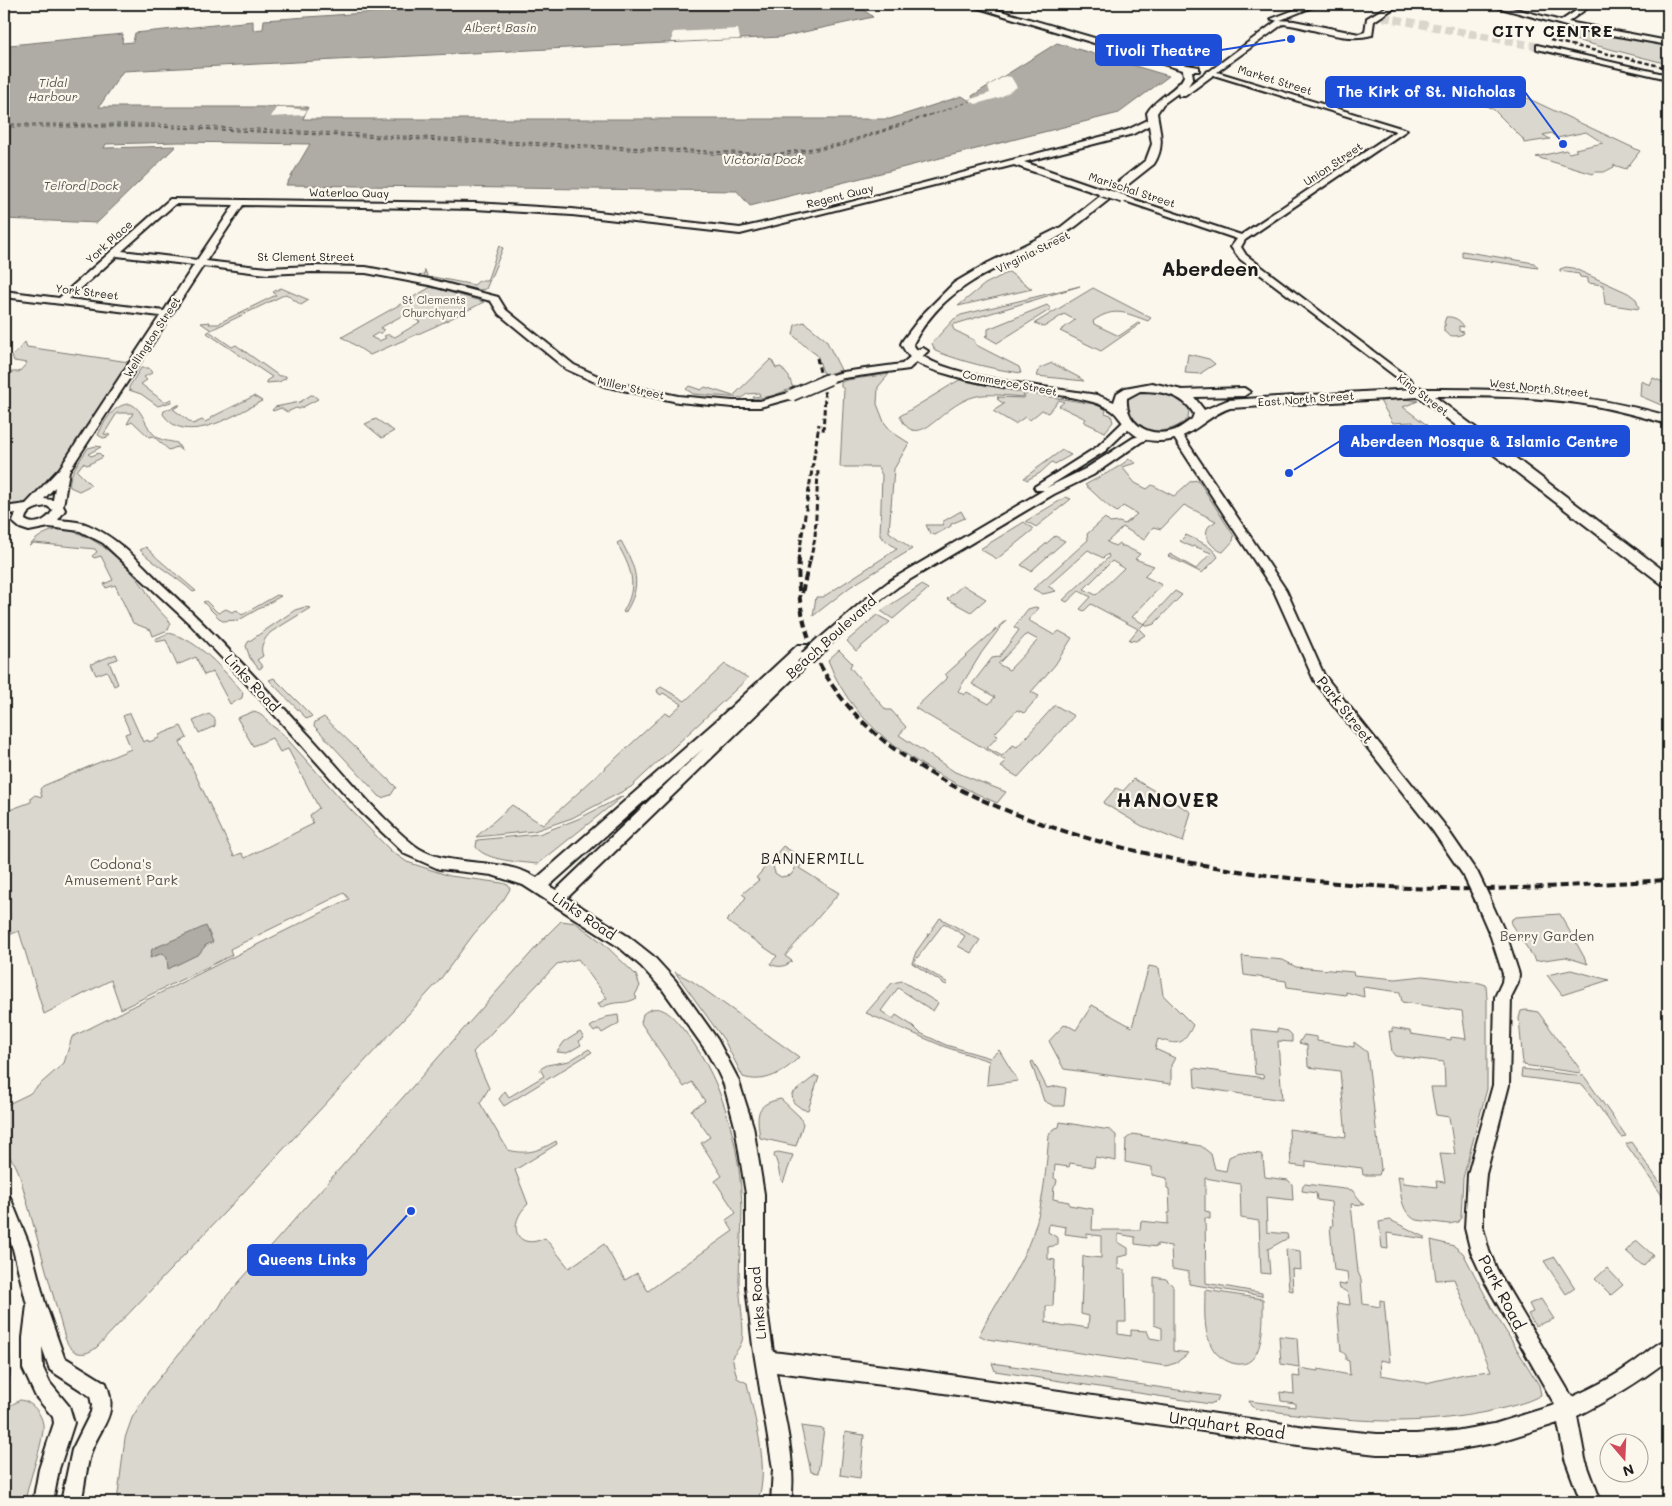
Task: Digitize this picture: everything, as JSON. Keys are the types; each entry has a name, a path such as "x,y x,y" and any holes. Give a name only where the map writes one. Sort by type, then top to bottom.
{"main road":[{"name":"Market Street","path":"969,4 1186,68 1204,71"},
{"name":"Market Street","path":"985,4 1188,64 1204,71"},
{"path":"1153,122 1152,113 1154,109 1187,81 1189,74 1186,68"},
{"name":"Virginia Street","path":"920,353 925,335 948,305 962,291 982,277 1071,235 1110,205 1160,162 1167,148 1161,116 1165,108 1204,71"},
{"name":"Virginia Street","path":"908,344 935,305 959,282 984,268 1051,238 1144,168 1156,155 1158,146 1153,122"},
{"path":"908,344 910,352 920,353"},
{"name":"Commerce Street","path":"920,353 964,367 1004,376 1111,393 1124,393"},
{"name":"Commerce Street","path":"920,353 933,366 969,377 1097,399 1121,411"},
{"path":"1407,382 1421,386 1488,389 1537,396"},
{"name":"East North Street","path":"1179,394 1254,392 1407,382"},
{"name":"King Street","path":"1407,382 1668,581"},
{"name":"West North Street","path":"1407,382 1476,382 1552,389 1602,396 1668,412"},
{"path":"1144,386 1179,394 1191,401 1198,409 1200,416 1197,422 1177,435 1149,436 1136,430 1128,423 1121,411 1120,401 1124,393 1144,386"},
{"name":"West North Street","path":"1254,392 1308,393 1403,387 1420,392 1537,396 1607,403 1668,420"},
{"name":"East North Street","path":"1197,422 1220,406 1228,404 1420,392"}],"street":[{"path":"1204,71 1266,25 1290,13 1316,4"},
{"path":"1562,23 1590,4"},
{"path":"1493,5 1562,23 1668,43"},
{"path":"1204,71 1282,22 1306,25 1347,36 1359,36 1370,31 1369,23 1373,17 1394,7"},
{"path":"1290,13 1306,25"},
{"path":"1373,17 1383,17"},
{"path":"1668,72 1542,45 1668,77"},
{"name":"Market Street","path":"1204,71 1403,130"},
{"name":"Regent Quay","path":"526,209 610,216 740,231 829,210 1130,132 1153,122"},
{"name":"Union Street","path":"1242,238 1403,130"},
{"name":"Marischal Street","path":"1014,162 1242,238"},
{"name":"Waterloo Quay","path":"172,201 475,206 526,209"},
{"name":"York Place","path":"61,301 172,201"},
{"name":"Wellington Street","path":"28,507 48,490 64,471 240,202"},
{"name":"King Street","path":"1242,238 1237,243 1236,249 1250,262 1407,382"},
{"name":"St Clement Street","path":"114,253 271,271 312,268 366,270 429,282 495,299"},
{"name":"York Street","path":"4,294 167,314"},
{"name":"Miller Street","path":"495,299 502,312 570,367 608,384 685,400 751,405 768,402 792,395 843,375 905,367 920,353"},
{"name":"Beach Boulevard","path":"821,639 848,608 876,586 1093,455 1109,443 1128,423"},
{"name":"Park Street","path":"1177,435 1280,590 1319,677 1436,824 1472,875 1509,965 1510,983"},
{"name":"Beach Boulevard","path":"538,886 821,639 895,584 1050,491 1088,472 1137,440 1149,436"},
{"name":"Wellington Street","path":"57,506 64,471"},
{"path":"4,511 48,502 57,506 58,514 47,523 31,527 23,526 19,522 4,518"},
{"name":"Links Road","path":"57,506 78,519 83,527"},
{"path":"19,522 19,516 28,507"},
{"name":"Links Road","path":"47,523 83,527 107,540 122,553 179,606 260,690 366,808 410,850 439,863 492,869 513,874 538,886 624,942 657,971 699,1026 723,1065 737,1101 753,1170 756,1216 754,1287 783,1469 781,1502"},
{"name":"Beach Boulevard","path":"557,898 805,653"},
{"name":"Park Road","path":"1510,983 1503,997 1502,1086 1478,1174 1474,1206 1474,1228 1480,1252 1491,1276 1560,1392 1575,1459 1591,1502"},
{"path":"4,1202 22,1249 36,1303 57,1363 98,1390 102,1405 100,1414 82,1450 71,1502"},
{"path":"36,1303 32,1338 33,1369 43,1390 62,1414 64,1423 49,1468 43,1502"},
{"name":"Urquhart Road","path":"765,1361 891,1376 1331,1440 1379,1444 1438,1442 1525,1426 1565,1412 1611,1390 1646,1368 1668,1348"}],"green space":[{"path":"1560,29 1571,29 1668,44 1668,64 1552,34"},
{"path":"1490,83 1510,90 1640,151 1626,169 1614,165 1614,167 1604,172 1593,174 1536,157 1566,150 1569,153 1577,151 1575,149 1603,143 1586,132 1557,138 1552,133 1543,135 1550,139 1524,143 1523,139 1493,109 1467,98"},
{"path":"499,246 503,248 486,289 479,290 426,278 424,275 425,270 428,278 433,277 474,285 479,281 487,281"},
{"path":"1462,251 1534,263 1538,268 1462,257"},
{"path":"1566,267 1573,268 1628,293 1636,299 1639,309 1605,304 1603,285 1588,283 1588,278 1580,277 1579,274 1560,271 1560,269"},
{"path":"1009,272 1032,289 958,306 985,284"},
{"path":"1080,286 952,325 954,330 974,340 976,345 1019,367 1021,373 978,365 935,351 932,343 954,319 961,315"},
{"name":"St Clements Churchyard","path":"431,287 484,302 436,326 370,355 342,337","holes":["405,314 420,322 395,337 387,335 384,336 386,338 379,341 371,337 382,333 384,330 380,328"]},
{"path":"281,288 309,300 301,305 286,294 211,330 201,323 219,324 276,295 273,292"},
{"path":"1093,288 1151,318 1148,321 1120,312 1100,316 1093,321 1094,324 1119,336 1138,323 1140,324 1101,351 1060,331 1075,320 1064,314 1044,327 1035,323"},
{"path":"1047,305 1051,309 997,343 985,336 988,335 988,329"},
{"path":"1446,317 1454,318 1461,322 1464,327 1459,326 1459,331 1464,332 1463,334 1452,336 1444,331"},
{"path":"804,322 826,340 841,370 824,375 817,355 793,335 795,325"},
{"path":"209,331 232,347 236,345 279,376 286,376 286,378 279,382 267,383 266,381 272,377 207,333"},
{"path":"25,342 27,347 129,362 48,487 29,501 4,509 4,393 6,391 4,390 4,372 19,372 27,363 14,361 12,357"},
{"path":"1188,354 1209,359 1215,364 1201,374 1185,373"},
{"path":"771,359 776,368 781,367 789,377 793,388 772,396 754,399 753,397 760,396 759,393 747,394 742,398 693,394 686,389 689,386 701,390 705,387 733,396"},
{"path":"1052,363 1084,381 1037,376 1040,368"},
{"path":"141,368 149,368 152,373 144,377 147,380 141,384 164,402 172,399 171,402 158,406 141,394 129,390"},
{"path":"889,374 878,387 877,404 884,422 892,432 909,443 894,469 889,532 912,549 850,587 813,616 816,597 823,597 897,549 880,536 882,475 878,467 840,467 844,389 841,387 841,382"},
{"path":"1653,378 1668,384 1668,408 1640,396 1641,381 1650,385"},
{"path":"959,380 1024,393 1023,397 981,395 973,397 955,406 923,429 911,429 905,425 900,416"},
{"path":"1138,390 1173,396 1189,409 1188,419 1168,430 1147,430 1138,426 1131,419 1127,409 1126,397"},
{"path":"1026,393 1094,404 1105,409 1105,413 1111,415 1113,422 1105,432 1084,422 1086,419 1059,406 1064,402 1059,400 1048,413 1042,410 1030,420 1025,417 1015,424 993,411 1004,404 997,397 1024,398"},
{"path":"311,395 318,399 299,409 296,408 287,412 281,408 272,410 275,407 300,402"},
{"path":"254,396 262,401 225,420 197,428 184,428 173,424 163,414 164,411 180,405 173,409 193,424 202,420 205,422"},
{"path":"1406,399 1418,401 1403,407 1427,425 1416,427 1413,422 1393,423 1380,401"},
{"path":"131,404 136,407 149,429 157,437 177,443 182,451 177,447 169,450 153,436 149,437 133,422 127,424 133,413 117,413 104,434 110,435 103,438 98,435 110,414 120,407"},
{"path":"376,419 394,431 382,438 365,424"},
{"path":"101,447 88,454 91,456 99,453 103,457 87,465 83,463 77,471 91,485 79,491 70,487 71,477 79,462 88,448"},
{"path":"1062,450 1071,455 1055,464 1052,462 1040,473 1027,480 1024,478"},
{"path":"1129,459 1136,463 1122,467 1135,483 1147,489 1152,485 1174,496 1191,481 1198,480 1234,536 1233,541 1223,552 1219,551 1210,542 1207,534 1209,526 1216,521 1184,505 1161,529 1153,527 1144,540 1123,527 1107,542 1115,546 1119,543 1121,546 1140,554 1135,559 1154,566 1144,576 1162,585 1132,617 1144,624 1139,629 1145,635 1136,641 1129,640 1138,629 1091,604 1084,611 1080,609 1091,597 1079,591 1067,602 1063,600 1109,557 1108,554 1103,558 1088,550 1048,586 1056,591 1043,594 1033,589 1088,540 1087,534 1105,518 1110,523 1119,522 1125,524 1137,514 1123,506 1117,512 1085,485","holes":["1112,561 1124,568 1096,595 1084,589"]},
{"path":"1066,497 1071,499 1036,527 1026,521"},
{"path":"961,511 965,518 951,524 951,526 935,535 930,533 926,525 942,525 944,524 942,522"},
{"path":"1024,522 1034,529 997,559 980,549"},
{"path":"63,529 86,536 118,558 143,586 155,606 171,623 168,630 153,636 151,630 133,623 115,585 106,588 104,584 113,580 101,556 94,558 92,556 97,552 95,549 34,543 29,546 44,534"},
{"path":"1186,535 1208,546 1218,557 1202,573 1168,556 1170,554 1196,569 1211,553 1180,541"},
{"path":"1055,536 1065,541 1031,571 1021,565"},
{"path":"621,541 634,568 636,585 631,603 625,613 623,612 631,593 632,585 629,569 617,543"},
{"path":"146,547 196,591 193,592 140,550"},
{"path":"921,585 928,589 893,619 881,611"},
{"path":"963,585 986,599 971,612 947,599"},
{"path":"1175,591 1182,595 1154,624 1148,626 1144,624"},
{"path":"277,595 281,596 239,620 222,621 203,602 206,601 218,613 226,609 232,612 237,610 242,615"},
{"path":"305,607 310,608 266,637 262,646 263,656 257,660 263,667 259,669 250,658 246,646 248,642 295,610"},
{"path":"1039,608 1028,620 1054,635 1059,631 1072,638 1055,665 1031,692 1039,696 1024,713 1017,710 994,734 998,736 987,748 1002,756 1013,745 1017,747 1055,705 1074,716 1018,777 1001,767 1006,761 915,708 948,677 945,675 1006,620 982,652 958,691 964,695 967,692 989,704 995,697 972,684 992,658 999,657 1019,630 1014,627 1028,609","holes":["1027,634 1038,640 1009,670 998,664"]},
{"path":"877,615 890,622 856,651 847,641"},
{"path":"169,633 190,642 210,657 243,692 242,698 230,704 213,672 204,675 196,657 177,665 166,640 156,642 155,639"},
{"path":"839,650 852,663 850,667 886,710 891,710 906,727 899,735 955,772 1006,792 997,803 921,764 876,730 856,709 840,686 828,660"},
{"path":"116,654 118,659 109,662 118,684 114,686 107,671 96,675 91,664"},
{"path":"725,664 748,678 631,787 572,818 534,831 476,837 512,805 543,825 665,713 670,715 682,704 663,693 661,695 657,690 661,687 685,701"},
{"path":"274,678 312,716 307,719 269,680"},
{"name":"Codona's Amusement Park","path":"252,712 260,714 279,730 351,810 391,851 407,862 450,876 502,883 508,885 510,889 439,981 242,1194 96,1348 86,1353 77,1353 70,1348 65,1338 19,1173 15,1164 4,1150 4,1106 29,1094 64,1063 72,1037 349,899 344,893 230,949 232,955 121,1009 111,980 44,1014 19,931 4,937 4,883 9,880 4,864 4,812 31,802 31,798 35,795 42,797 40,789 43,786 131,749 125,734 130,732 123,716 130,713 143,742 159,738 159,735 181,726 187,738 180,742 234,856 242,853 245,858 313,824 310,815 319,808 288,749 280,752 272,738 253,746 237,718"},
{"path":"209,714 215,719 215,726 199,733 193,721"},
{"path":"324,717 396,787 391,795 381,798 314,726 315,722"},
{"path":"1134,779 1191,812 1183,842 1142,826 1103,803 1116,788 1123,791"},
{"path":"623,796 538,864 496,858 481,852 476,847 477,840 539,834 578,819"},
{"path":"783,846 806,860 799,868 839,893 785,956 792,961 787,965 776,966 770,964 777,956 726,921 746,897 742,894 759,880 756,878","holes":["779,859 788,859 794,863 795,869 791,875 781,877 775,873 773,866"]},
{"name":"Berry Garden","path":"1560,914 1588,964 1566,957 1536,961 1511,924 1512,919 1516,917"},
{"path":"940,918 980,940 971,953 958,946 965,936 944,923 914,962 948,983 946,985 912,963 916,952"},
{"path":"561,921 576,923 603,943 636,975 640,986 635,995 637,998 628,1002 606,1005 601,1008 598,1004 607,998 578,959 557,964 473,1052 489,1088 480,1103 508,1150 527,1152 538,1150 556,1141 557,1144 515,1170 528,1204 517,1220 517,1234 521,1239 527,1241 545,1238 569,1268 604,1244 625,1280 637,1273 648,1291 733,1231 726,1220 736,1213 715,1181 722,1176 701,1143 710,1137 691,1110 705,1101 692,1082 684,1087 641,1023 643,1014 648,1010 658,1009 667,1012 693,1043 717,1087 726,1111 738,1161 742,1211 739,1280 743,1336 740,1345 732,1357 737,1378 747,1383 760,1443 762,1475 761,1489 757,1502 117,1502 125,1438 132,1418 148,1392 219,1308 224,1299"},
{"path":"1242,956 1283,960 1296,967 1353,972 1354,975 1396,979 1423,976 1486,985 1487,1089 1463,1178 1461,1217 1458,1222 1449,1224 1416,1220 1404,1207 1398,1176 1403,1177 1404,1183 1437,1187 1436,1181 1445,1182 1440,1153 1455,1154 1449,1117 1436,1115 1431,1087 1445,1087 1444,1062 1395,1056 1392,1052 1389,1031 1392,1032 1392,1028 1410,1031 1411,1034 1451,1040 1451,1037 1466,1039 1462,1011 1402,1002 1400,992 1363,987 1364,997 1346,992 1346,995 1287,987 1286,981 1244,975"},
{"path":"1149,966 1159,968 1163,995 1193,1025 1186,1037 1180,1042 1176,1043 1158,1039 1155,1049 1175,1058 1171,1065 1171,1084 1064,1069 1049,1041 1065,1024 1076,1030 1092,1005 1132,1027"},
{"path":"1571,970 1609,980 1562,995 1547,975"},
{"path":"675,972 692,981 799,1057 787,1068 773,1076 758,1079 743,1077 724,1040"},
{"path":"902,981 938,1003 933,1011 898,988 881,1011 893,1019 896,1015 920,1033 946,1045 990,1058 999,1050 1018,1081 987,1085 989,1061 945,1047 866,1013 892,983"},
{"path":"1521,1011 1538,1012 1580,1069 1580,1073 1523,1065 1519,1018"},
{"path":"618,1015 619,1023 602,1033 599,1029 594,1032 590,1027 606,1017"},
{"path":"1252,1029 1277,1032 1277,1029 1288,1031 1292,1035 1292,1042 1278,1041 1282,1100 1195,1087 1194,1068 1264,1078 1263,1075 1255,1074"},
{"path":"580,1032 584,1038 579,1041 581,1045 567,1053 557,1052 564,1042"},
{"path":"1304,1035 1317,1037 1317,1041 1354,1047 1354,1042 1367,1052 1381,1169 1379,1175 1363,1175 1362,1168 1306,1161 1306,1167 1291,1165 1289,1129 1346,1137 1340,1071 1308,1067 1307,1045 1299,1043"},
{"path":"589,1049 592,1052 504,1106 499,1099 505,1091 509,1097 544,1076 540,1069 547,1065 569,1061"},
{"path":"1033,1061 1047,1088 1057,1086 1066,1088 1064,1106 1054,1106 1044,1101 1031,1062"},
{"path":"1522,1069 1584,1076 1626,1136 1621,1137 1583,1085 1521,1077"},
{"path":"815,1076 819,1077 808,1110 802,1109 793,1102 792,1094"},
{"path":"781,1099 800,1117 803,1124 796,1146 760,1138 759,1112 766,1104"},
{"path":"1060,1122 1110,1130 1116,1135 1116,1161 1095,1157 1094,1167 1070,1163 1069,1167 1055,1165 1054,1178 1057,1180 1053,1199 1069,1202 1069,1205 1093,1209 1092,1230 1140,1230 1141,1221 1168,1224 1168,1213 1170,1213 1167,1178 1152,1175 1152,1167 1125,1162 1126,1139 1133,1134 1201,1146 1211,1154 1215,1169 1226,1171 1229,1157 1240,1152 1261,1154 1265,1177 1288,1180 1292,1184 1293,1200 1266,1197 1267,1232 1287,1234 1288,1238 1268,1249 1270,1274 1261,1273 1259,1221 1241,1218 1240,1184 1205,1178 1205,1211 1210,1212 1210,1219 1205,1218 1206,1283 1262,1293 1262,1296 1189,1284 1189,1272 1172,1269 1171,1246 1157,1244 1157,1247 1135,1244 1135,1237 1118,1234 1118,1242 1128,1248 1128,1255 1118,1257 1118,1269 1125,1270 1126,1322 1118,1322 1118,1334 1131,1336 1131,1330 1147,1331 1150,1338 1162,1340 1162,1328 1154,1325 1154,1277 1166,1279 1173,1286 1173,1351 1189,1353 1176,1363 1166,1366 987,1339 979,1335 1015,1272 1033,1233 1042,1197 1049,1135 1053,1129 1059,1127","holes":["1049,1224 1066,1227 1065,1234 1087,1237 1087,1234 1101,1236 1101,1258 1083,1256 1081,1314 1089,1316 1088,1328 1069,1325 1064,1327 1046,1322 1046,1306 1053,1306 1055,1260 1048,1259 1048,1247 1058,1245 1058,1238 1048,1232"]},
{"path":"1631,1142 1668,1194 1668,1204 1626,1144"},
{"path":"778,1152 793,1155 783,1183 774,1156"},
{"path":"1305,1184 1352,1190 1364,1205 1351,1204 1363,1304 1380,1307 1380,1300 1384,1301 1390,1362 1380,1360 1381,1375 1426,1383 1464,1374 1491,1371 1454,1279 1436,1280 1431,1240 1454,1246 1463,1253 1494,1312 1539,1385 1541,1395 1521,1403 1486,1412 1428,1420 1371,1421 1343,1419 1257,1409 1251,1406 1249,1401 1295,1407 1295,1403 1281,1401 1280,1392 1294,1394 1293,1376 1300,1377 1299,1368 1318,1371 1318,1369 1350,1375 1349,1361 1346,1360 1346,1355 1341,1351 1337,1303 1350,1305 1348,1294 1339,1289 1338,1284 1345,1285 1348,1281 1347,1272 1334,1270 1330,1226 1333,1226 1331,1202 1317,1200 1316,1193 1302,1191"},
{"path":"1390,1220 1425,1237 1425,1239 1387,1233 1388,1249 1382,1248 1379,1222"},
{"path":"1636,1240 1653,1255 1643,1266 1626,1251"},
{"path":"1286,1249 1300,1251 1301,1270 1292,1269 1293,1291 1289,1290"},
{"path":"1555,1257 1575,1288 1566,1294 1544,1261"},
{"path":"1607,1268 1623,1285 1611,1295 1595,1279"},
{"path":"1205,1290 1263,1299 1260,1342 1257,1352 1251,1360 1243,1364 1232,1363 1221,1358 1214,1350 1206,1330"},
{"path":"1541,1299 1554,1319 1535,1326 1528,1314 1533,1312 1529,1304"},
{"path":"4,1330 11,1369 4,1392"},
{"path":"1279,1336 1297,1338 1299,1367 1281,1364"},
{"path":"992,1363 1219,1396 1217,1401 1210,1404 995,1371"},
{"path":"20,1400 29,1403 40,1415 43,1431 25,1502 4,1502 4,1409"},
{"path":"801,1426 824,1429 818,1473 811,1472"},
{"path":"845,1432 864,1435 860,1478 840,1475"}],"water":[{"path":"494,4 856,4 873,17 781,37 123,71 99,107 308,107 303,119 890,119 962,96 968,100 973,98 972,96 1057,43 1169,76 1119,113 750,206 737,191 286,185 310,144 179,142 106,144 104,148 176,146 97,223 4,219 4,52 10,45 123,34 122,43 133,42 135,33 253,21 253,30 263,29 264,20"},
{"path":"206,926 213,942 206,945 199,954 168,969 167,958 163,953 150,958 152,949"}],"pier":[{"path":"738,29 740,39 672,42 672,34 674,32"},
{"path":"1005,76 1011,77 1017,87 1001,97 976,104 968,100 990,93 988,86"},
{"path":"276,108 307,110 304,115 271,117"}],"ferry route":[{"path":"4,127 154,127 773,157 842,146 971,101"},
{"path":"4,124 155,124 773,154 838,144 935,113"},
{"path":"4,125 154,126 773,155 840,145 897,126"}],"tunnel":[{"path":"1383,17 1540,47"}],"railway":[{"path":"1550,40 1668,68"},
{"path":"817,358 825,396 823,433"},
{"path":"798,561 819,424"},
{"path":"810,561 815,538 818,470"},
{"path":"799,559 803,588"},
{"path":"803,588 810,559"},
{"path":"802,593 803,588"},
{"path":"803,588 812,646 858,717 930,773 1019,815 1118,846 1218,868 1312,881 1426,889 1460,889 1530,888 1668,880"}],"place":[{"name":"Tivoli Theatre","path":"1291,39"},
{"name":"The Kirk of St. Nicholas","path":"1563,144"},
{"name":"Aberdeen Mosque & Islamic Centre","path":"1289,473"},
{"name":"Queens Links","path":"411,1211"}],"district":[{"name":"CITY CENTRE","path":"1553,31"},
{"name":"Aberdeen","path":"1210,269"},
{"name":"HANOVER","path":"1168,800"},
{"name":"BANNERMILL","path":"813,859"}],"water label":[{"name":"Albert Basin","path":"500,28"},
{"name":"Tidal Harbour","path":"53,90"},
{"name":"Victoria Dock","path":"763,160"},
{"name":"Telford Dock","path":"81,186"}]}
